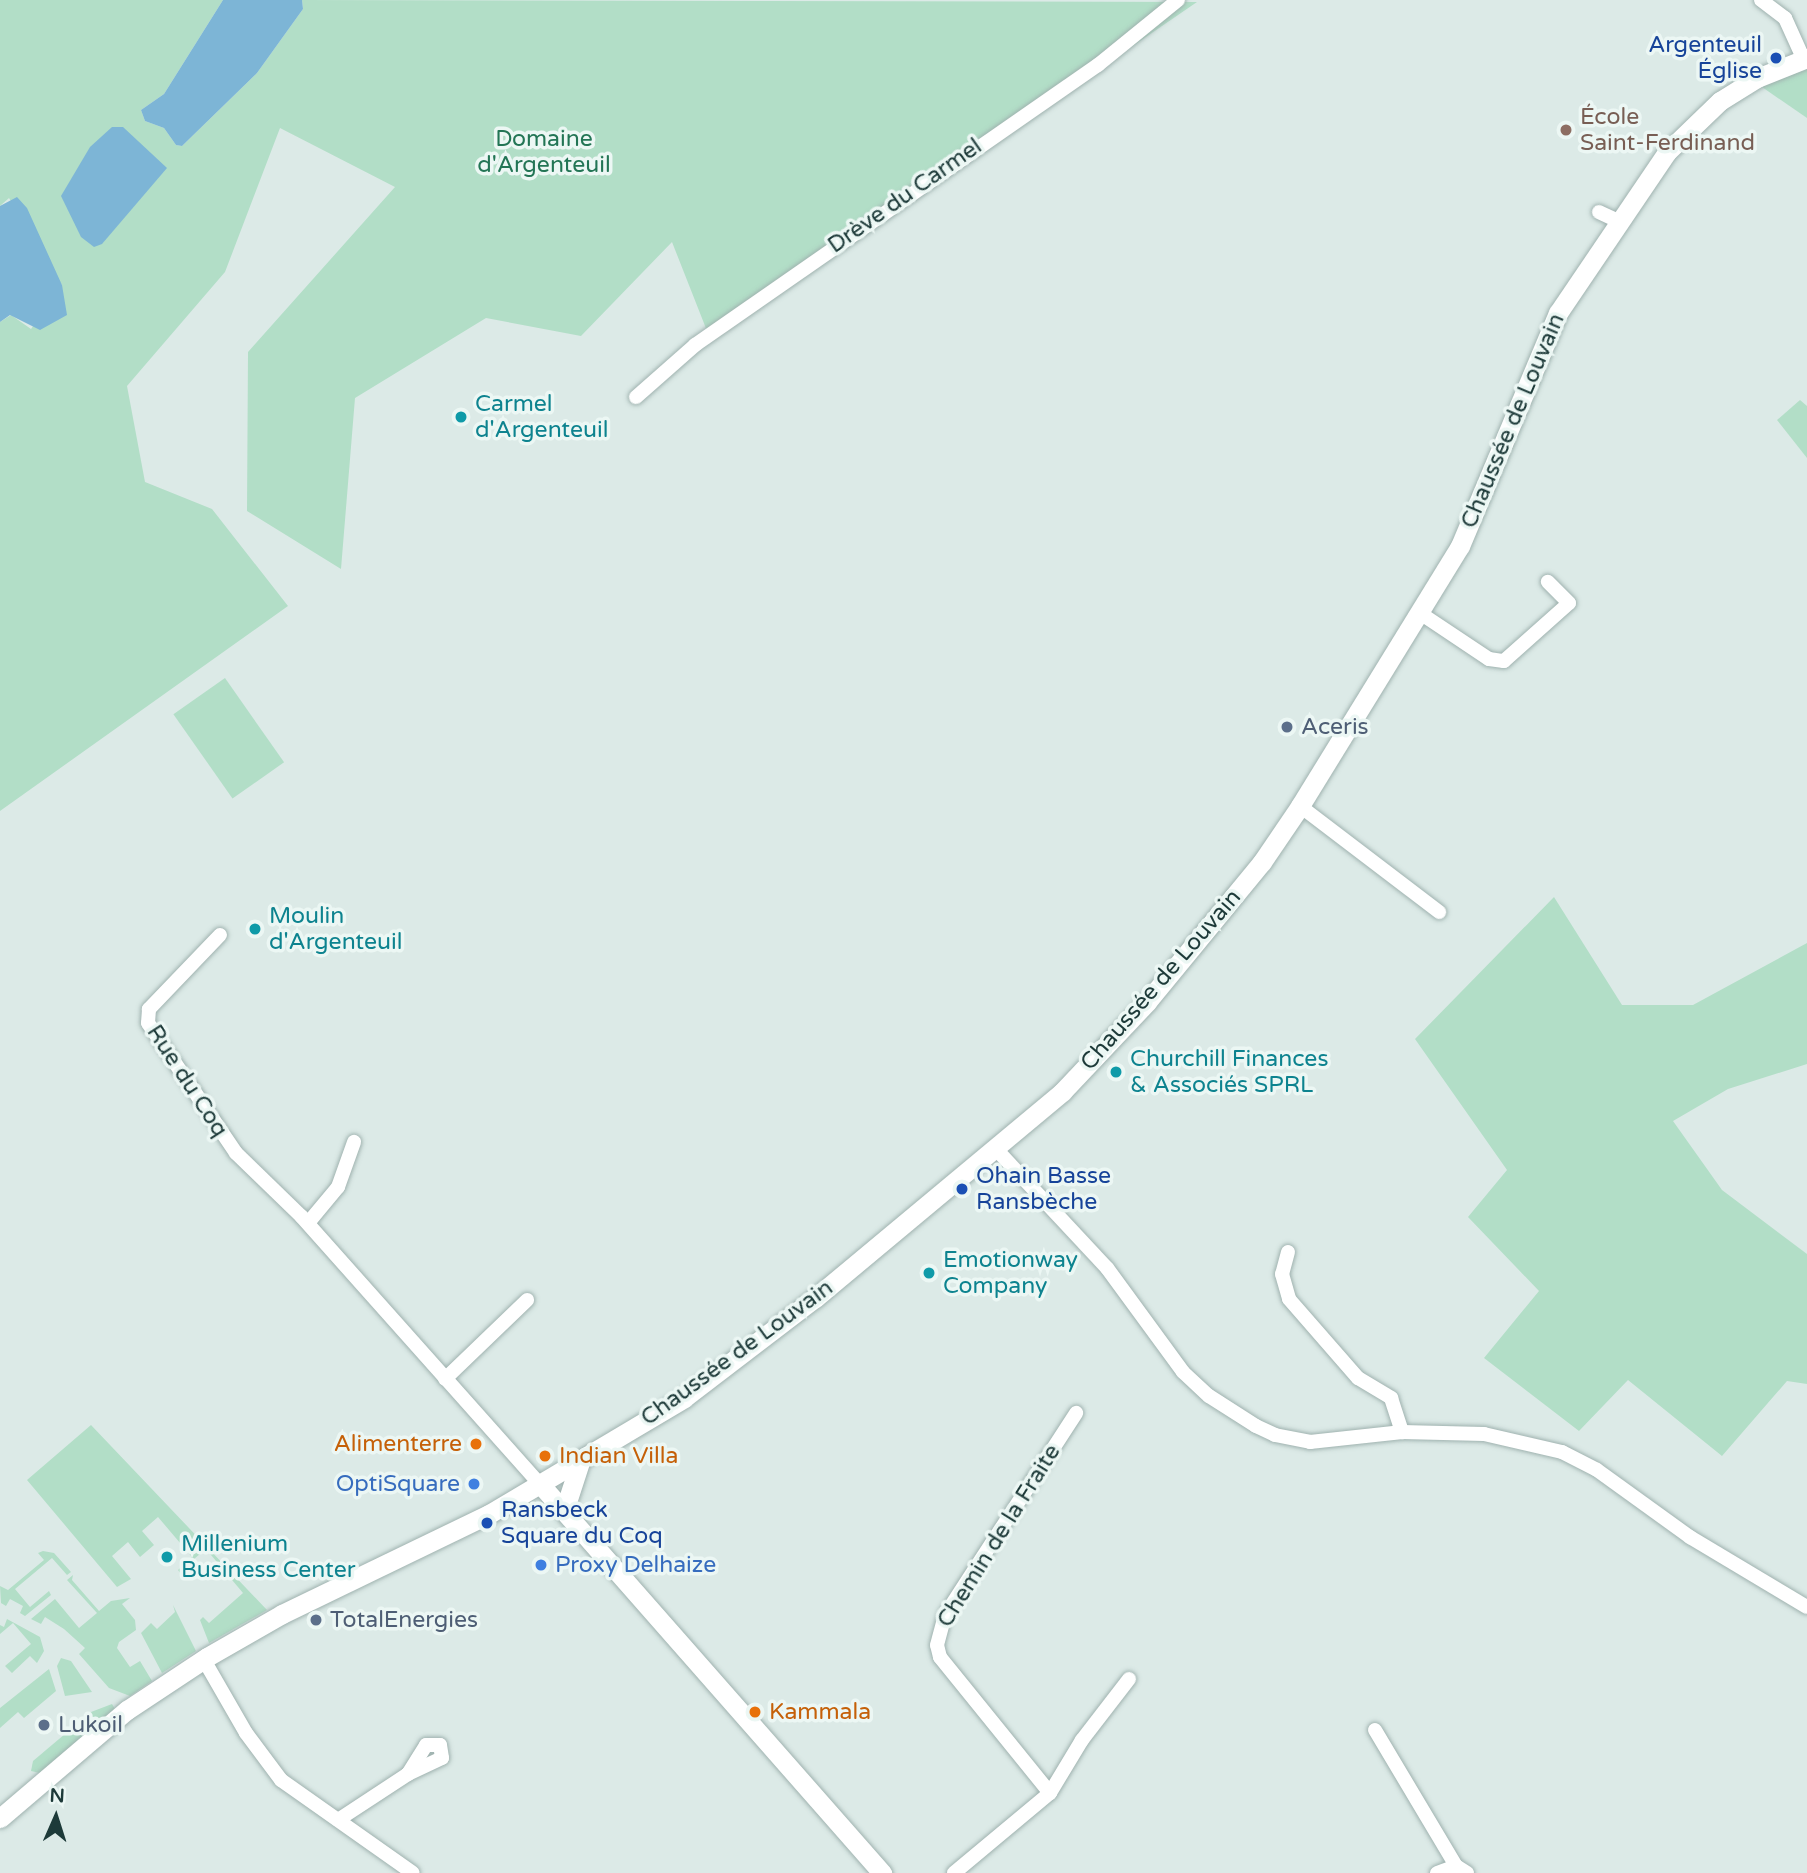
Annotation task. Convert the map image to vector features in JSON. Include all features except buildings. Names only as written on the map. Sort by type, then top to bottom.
[{"type":"main road","name":"Chaussée de Louvain","points":[[0,1818],[127,1710],[204,1660],[282,1615],[541,1486],[695,1390],[815,1298],[1062,1092],[1147,1003],[1262,862],[1300,806],[1420,613],[1479,506],[1558,313],[1667,152],[1704,114],[1757,78],[1805,59]]},
{"type":"main road","points":[[563,1503],[580,1462]]},
{"type":"main road","points":[[541,1486],[563,1503],[576,1525],[882,1873]]},
{"type":"main road","points":[[489,1514],[523,1505],[563,1503]]},
{"type":"street","name":"Drève du Carmel","points":[[636,397],[695,345],[1098,65],[1178,0]]},
{"type":"street","points":[[1761,0],[1785,18],[1805,59]]},
{"type":"street","points":[[1599,212],[1618,221]]},
{"type":"street","points":[[1420,613],[1489,659],[1504,661],[1569,603],[1548,582]]},
{"type":"street","points":[[1300,806],[1439,912]]},
{"type":"street","name":"Rue du Coq","points":[[220,935],[149,1009],[146,1018],[236,1153],[308,1223],[541,1486]]},
{"type":"street","points":[[308,1223],[338,1187],[354,1142]]},
{"type":"street","points":[[995,1148],[1107,1268],[1162,1347],[1209,1396],[1256,1426],[1291,1440],[1310,1442],[1402,1432],[1501,1436],[1562,1452],[1597,1470],[1690,1537],[1807,1607]]},
{"type":"street","points":[[1288,1252],[1282,1274],[1289,1299],[1358,1378],[1391,1398],[1402,1432]]},
{"type":"street","points":[[445,1379],[527,1300]]},
{"type":"street","name":"Chemin de la Fraite","points":[[1050,1793],[940,1657],[937,1645],[945,1615],[1076,1413]]},
{"type":"street","points":[[204,1660],[268,1765],[281,1780],[413,1873]]},
{"type":"street","points":[[954,1873],[1050,1793],[1082,1740],[1129,1679]]},
{"type":"street","points":[[1375,1730],[1461,1869],[1437,1873]]},
{"type":"street","points":[[338,1820],[408,1774]]},
{"type":"street","points":[[388,1857],[391,1873]]},
{"type":"green space","name":"Domaine d'Argenteuil","points":[[0,0],[223,0],[164,94],[141,110],[145,121],[164,128],[176,145],[182,146],[257,73],[303,9],[302,0],[1197,2],[709,336],[672,242],[581,336],[486,318],[355,398],[341,569],[247,511],[248,352],[395,187],[280,128],[225,272],[127,386],[145,482],[212,509],[288,606],[0,811],[0,322],[11,315],[31,329],[62,285],[9,198],[0,206]]},
{"type":"green space","points":[[1807,68],[1807,118],[1762,87]]},
{"type":"green space","points":[[1800,400],[1807,406],[1807,458],[1777,420]]},
{"type":"green space","points":[[225,678],[284,762],[232,799],[173,714]]},
{"type":"green space","points":[[1554,897],[1622,1005],[1693,1005],[1807,943],[1807,1064],[1728,1089],[1673,1121],[1722,1190],[1807,1254],[1807,1384],[1787,1381],[1722,1456],[1628,1380],[1579,1431],[1484,1358],[1539,1291],[1468,1217],[1507,1170],[1415,1039]]},
{"type":"green space","points":[[91,1425],[267,1610],[209,1643],[200,1620],[203,1617],[209,1623],[243,1593],[206,1549],[182,1569],[187,1575],[184,1578],[178,1570],[192,1557],[158,1517],[142,1531],[154,1545],[140,1557],[128,1542],[112,1556],[131,1579],[117,1587],[27,1480]]},
{"type":"green space","points":[[38,1553],[54,1553],[71,1572],[67,1575],[52,1558],[15,1589],[30,1607],[49,1591],[51,1595],[25,1616],[20,1613],[23,1606],[10,1599],[6,1606],[1,1603],[0,1586],[8,1590],[44,1560]]},
{"type":"green space","points":[[73,1575],[72,1580],[99,1611],[111,1601],[130,1598],[122,1604],[135,1620],[136,1630],[119,1642],[117,1648],[130,1667],[140,1661],[152,1681],[130,1696],[109,1688],[79,1654],[85,1648],[64,1629],[45,1617],[41,1624],[31,1619],[55,1599],[79,1628],[97,1613],[67,1580]]},
{"type":"green space","points":[[173,1605],[196,1651],[162,1673],[141,1633],[151,1623],[157,1629],[175,1612]]},
{"type":"green space","points":[[7,1619],[40,1637],[44,1651],[37,1663],[30,1656],[12,1673],[5,1666],[31,1644],[13,1623],[0,1634],[0,1625],[4,1627]]},
{"type":"green space","points":[[61,1658],[71,1661],[92,1692],[65,1696],[57,1666]]},
{"type":"green space","points":[[49,1669],[56,1691],[24,1718],[18,1712],[0,1728],[0,1708]]},
{"type":"green space","points":[[112,1704],[115,1709],[40,1773],[31,1771],[33,1761],[91,1712]]},
{"type":"water","points":[[223,0],[302,0],[303,9],[257,73],[182,146],[176,145],[164,128],[145,121],[141,110],[164,94]]},
{"type":"water","points":[[112,127],[123,127],[167,168],[102,244],[94,247],[81,237],[61,196],[90,147]]},
{"type":"water","points":[[17,197],[27,208],[62,285],[67,315],[40,330],[10,315],[0,322],[0,206]]},
{"type":"place","name":"Argenteuil Église","points":[[1776,58]]},
{"type":"place","name":"École Saint-Ferdinand","points":[[1566,130]]},
{"type":"place","name":"Carmel d'Argenteuil","points":[[461,417]]},
{"type":"place","name":"Aceris","points":[[1287,727]]},
{"type":"place","name":"Moulin d'Argenteuil","points":[[255,929]]},
{"type":"place","name":"Churchill Finances & Associés SPRL","points":[[1116,1072]]},
{"type":"place","name":"Ohain Basse Ransbèche","points":[[962,1189]]},
{"type":"place","name":"Emotionway Company","points":[[929,1273]]},
{"type":"place","name":"Alimenterre","points":[[476,1444]]},
{"type":"place","name":"Indian Villa","points":[[545,1456]]},
{"type":"place","name":"OptiSquare","points":[[474,1484]]},
{"type":"place","name":"Ransbeck Square du Coq","points":[[487,1523]]},
{"type":"place","name":"Millenium Business Center","points":[[167,1557]]},
{"type":"place","name":"Proxy Delhaize","points":[[541,1565]]},
{"type":"place","name":"TotalEnergies","points":[[316,1620]]},
{"type":"place","name":"Kammala","points":[[755,1712]]},
{"type":"place","name":"Lukoil","points":[[44,1725]]}]
